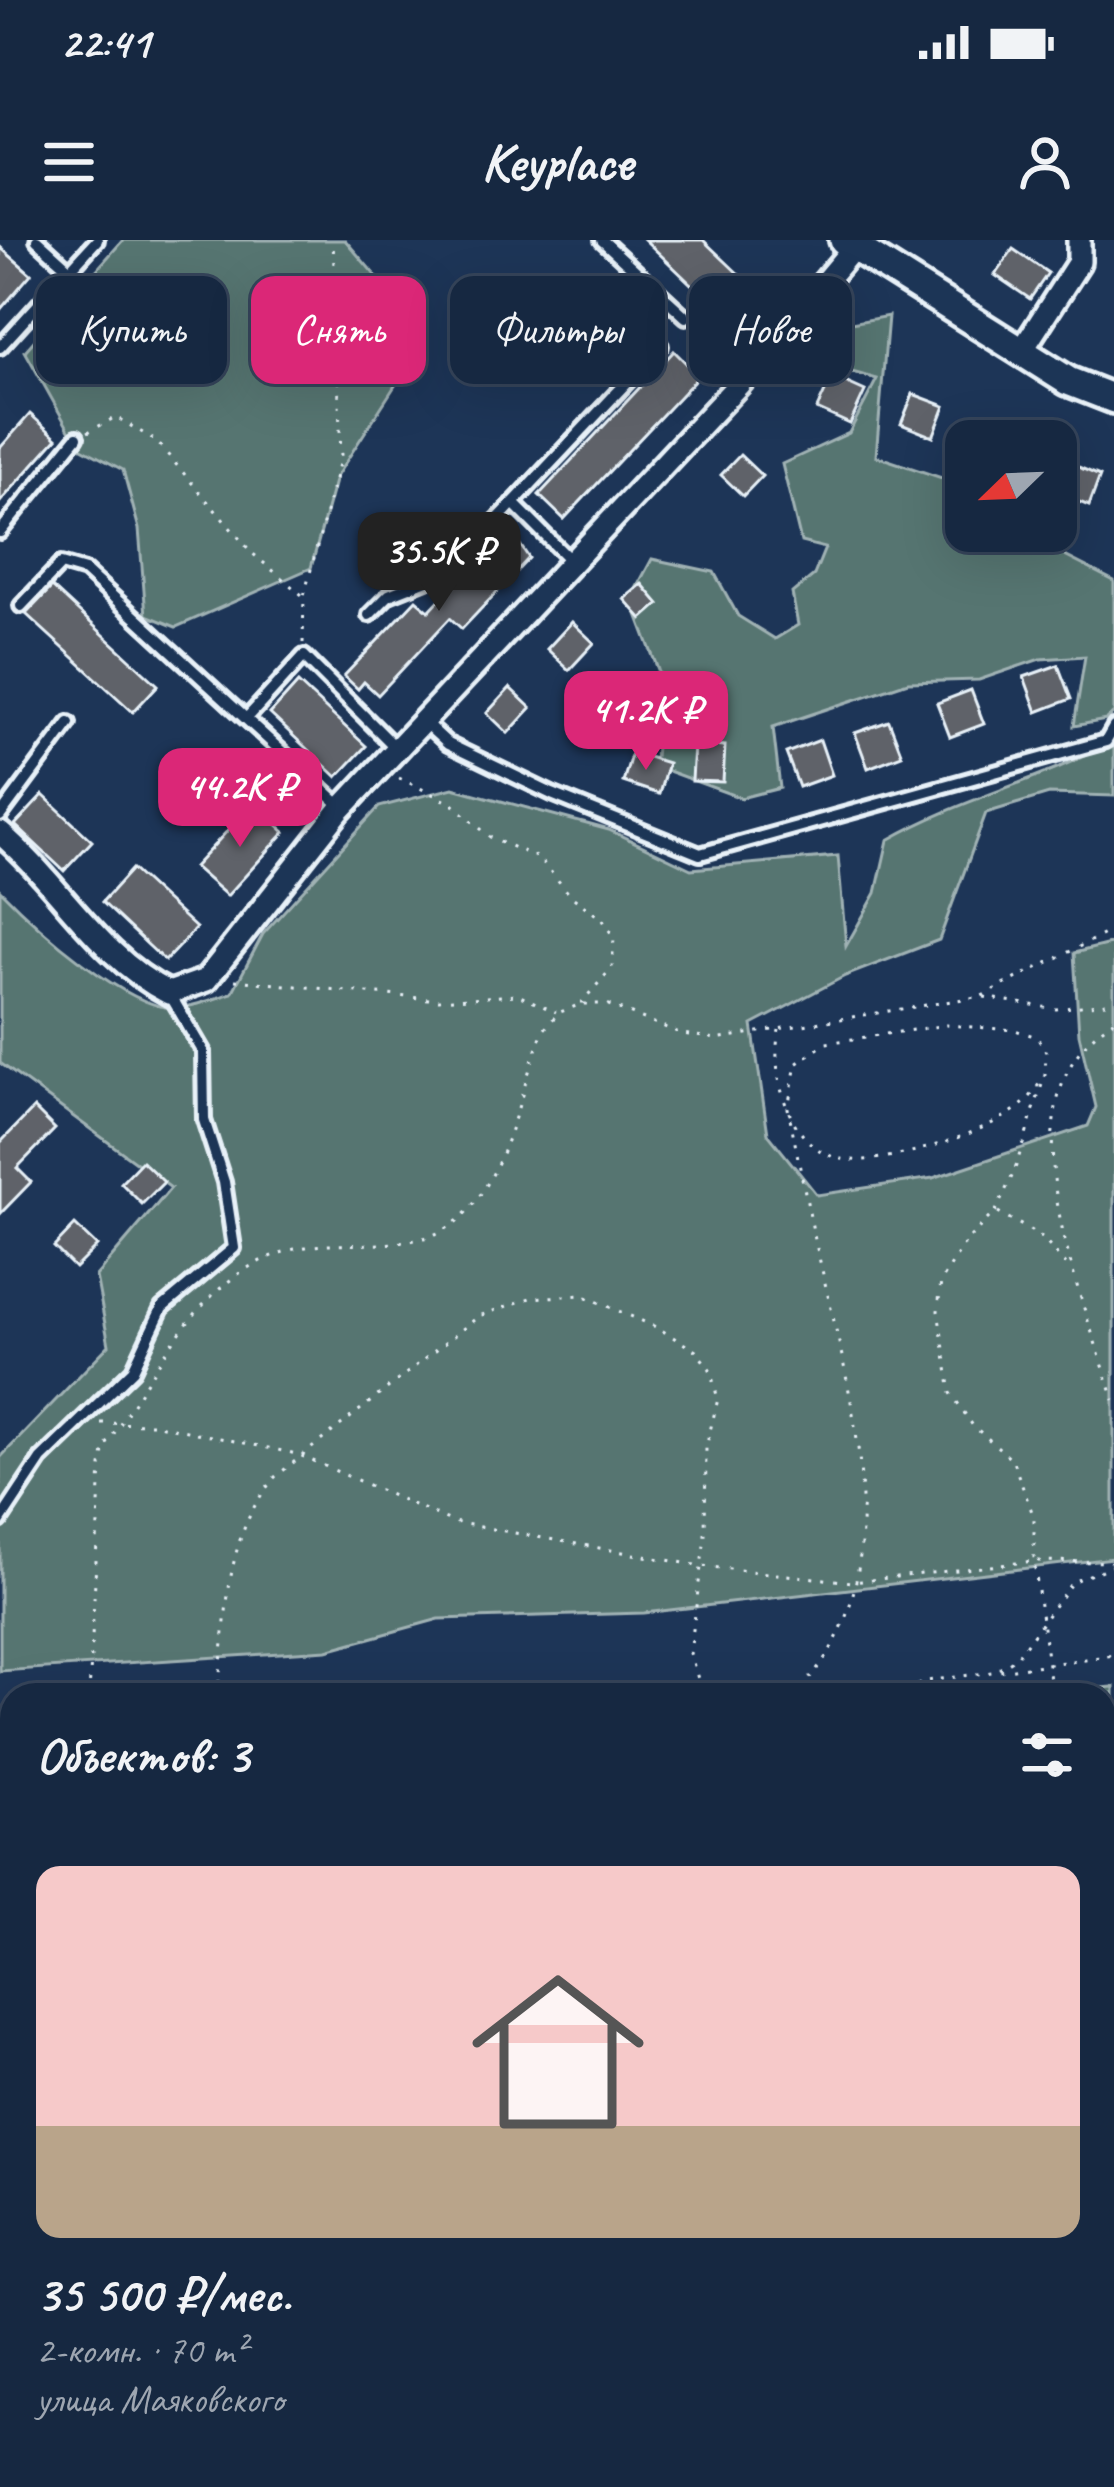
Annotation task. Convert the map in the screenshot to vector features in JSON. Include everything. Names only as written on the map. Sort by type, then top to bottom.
[{"type":"street","points":[[1021,352],[1079,262],[1079,240]]},
{"type":"street","points":[[0,833],[38,865],[138,977],[169,993],[206,980],[343,808],[740,384],[849,243],[1068,381],[1114,398]]},
{"type":"lane","points":[[38,240],[70,270]]},
{"type":"lane","points":[[0,347],[97,240]]},
{"type":"lane","points":[[602,240],[686,316]]},
{"type":"lane","points":[[369,615],[389,595],[449,572],[626,384]]},
{"type":"lane","points":[[0,532],[77,437]]},
{"type":"lane","points":[[514,504],[574,564]]},
{"type":"lane","points":[[21,606],[61,564],[86,571],[343,808]]},
{"type":"lane","points":[[248,717],[304,656],[391,757]]},
{"type":"lane","points":[[424,722],[448,744],[552,794],[700,854],[1106,741],[1114,727]]},
{"type":"lane","points":[[0,816],[69,723]]},
{"type":"lane","points":[[0,1521],[41,1459],[134,1370],[162,1308],[234,1248],[224,1182],[204,1120],[203,1051],[169,993]]},
{"type":"path","points":[[304,656],[304,596],[341,456],[333,240]]},
{"type":"path","points":[[77,437],[116,417],[156,441],[252,553],[304,596]]},
{"type":"path","points":[[391,757],[405,783],[453,804],[490,836],[540,859],[571,896],[603,920],[614,938],[612,968],[580,1004]]},
{"type":"path","points":[[89,1683],[96,1492],[105,1447],[206,1297],[280,1253],[362,1242],[401,1243],[455,1223],[478,1199],[543,1030],[558,1013],[580,1004],[606,1004],[682,1034],[716,1040],[982,997],[1114,929]]},
{"type":"path","points":[[206,980],[263,980],[439,1000],[518,994],[558,1013]]},
{"type":"path","points":[[982,997],[1056,1009],[1114,1002]]},
{"type":"path","points":[[1114,1020],[1069,1058],[1050,1146],[1070,1270],[1114,1400]]},
{"type":"path","points":[[1045,1075],[1024,1104],[1000,1118],[872,1161],[822,1152],[788,1108],[796,1064],[826,1043],[946,1025],[1015,1030],[1036,1037],[1046,1052],[1045,1075],[996,1211],[967,1240],[941,1281],[939,1340],[951,1393],[973,1426],[1012,1459],[1024,1485],[1034,1517],[1034,1561],[1050,1683]]},
{"type":"path","points":[[778,1030],[777,1078],[788,1108],[856,1406],[862,1473],[853,1582],[841,1630],[823,1664],[804,1683]]},
{"type":"path","points":[[996,1211],[1040,1236],[1070,1270]]},
{"type":"path","points":[[219,1683],[237,1540],[251,1505],[297,1454],[386,1394],[479,1316],[530,1298],[582,1295],[658,1328],[697,1351],[710,1369],[717,1419],[702,1484],[701,1566],[690,1653],[699,1683]]},
{"type":"path","points":[[88,1421],[153,1424],[297,1454],[453,1522],[701,1566],[853,1582],[1034,1561],[1114,1563]]},
{"type":"path","points":[[995,1672],[1016,1658],[1072,1582],[1114,1563]]},
{"type":"path","points":[[923,1683],[1114,1655]]},
{"type":"green space","points":[[123,240],[345,240],[376,276],[251,276],[251,384],[396,384],[336,477],[311,568],[176,627],[146,615],[139,529],[123,470],[78,446],[43,384],[227,384],[227,276],[91,276]]},
{"type":"green space","points":[[888,316],[876,456],[945,479],[945,552],[1062,552],[1114,581],[1114,713],[1106,720],[1074,726],[1085,656],[1040,659],[979,680],[908,682],[773,727],[780,788],[741,798],[654,766],[663,683],[631,598],[652,559],[714,572],[738,616],[775,639],[798,625],[792,593],[814,575],[825,548],[801,542],[782,464],[849,433],[877,379],[852,372],[852,323]]},
{"type":"green space","points":[[36,339],[36,371],[25,351]]},
{"type":"green space","points":[[1114,741],[1114,796],[1049,794],[986,813],[939,940],[845,976],[752,1025],[768,1134],[817,1195],[933,1178],[1088,1126],[1096,1107],[1079,1034],[1074,953],[1114,943],[1114,1558],[644,1613],[439,1619],[327,1650],[0,1671],[0,1458],[109,1345],[96,1276],[171,1188],[0,1063],[0,890],[108,981],[157,1005],[191,1006],[232,993],[263,934],[379,807],[453,788],[609,830],[691,869],[838,856],[846,946],[876,893],[888,840]]},
{"type":"building","points":[[645,240],[703,240],[741,276],[689,276],[689,282]]},
{"type":"building","points":[[0,247],[31,274],[0,310]]},
{"type":"building","points":[[1013,249],[1048,273],[1030,299],[995,275]]},
{"type":"building","points":[[674,351],[689,366],[691,384],[564,519],[539,495],[643,384],[665,384],[665,361]]},
{"type":"building","points":[[828,384],[850,384],[865,391],[850,424],[817,409]]},
{"type":"building","points":[[913,394],[945,406],[933,437],[901,424]]},
{"type":"building","points":[[30,414],[57,438],[0,502],[0,448]]},
{"type":"building","points":[[740,455],[762,476],[743,496],[721,475]]},
{"type":"building","points":[[1077,466],[1100,476],[1089,506],[1077,501]]},
{"type":"building","points":[[508,527],[529,558],[462,629],[450,618],[378,695],[364,682],[358,689],[344,676],[416,600],[429,611]]},
{"type":"building","points":[[642,584],[659,604],[642,619],[624,599]]},
{"type":"building","points":[[52,587],[158,685],[133,712],[26,614]]},
{"type":"building","points":[[572,622],[594,643],[569,670],[547,649]]},
{"type":"building","points":[[1058,665],[1071,699],[1037,712],[1024,677]]},
{"type":"building","points":[[298,683],[366,746],[337,777],[270,714]]},
{"type":"building","points":[[510,688],[531,708],[508,733],[487,713]]},
{"type":"building","points":[[971,690],[984,724],[950,737],[937,703]]},
{"type":"building","points":[[889,721],[902,755],[868,768],[855,733]]},
{"type":"building","points":[[820,740],[832,775],[799,787],[786,753]]},
{"type":"building","points":[[694,744],[725,746],[723,782],[692,781]]},
{"type":"building","points":[[632,752],[668,763],[659,794],[623,782]]},
{"type":"building","points":[[43,795],[92,841],[64,871],[15,825]]},
{"type":"building","points":[[253,803],[285,832],[227,896],[194,867]]},
{"type":"building","points":[[132,869],[196,928],[165,961],[102,902]]},
{"type":"building","points":[[34,1108],[55,1129],[17,1168],[31,1182],[0,1214],[0,1143]]},
{"type":"building","points":[[142,1161],[164,1182],[142,1204],[121,1183]]},
{"type":"building","points":[[75,1225],[97,1246],[75,1268],[54,1247]]}]
